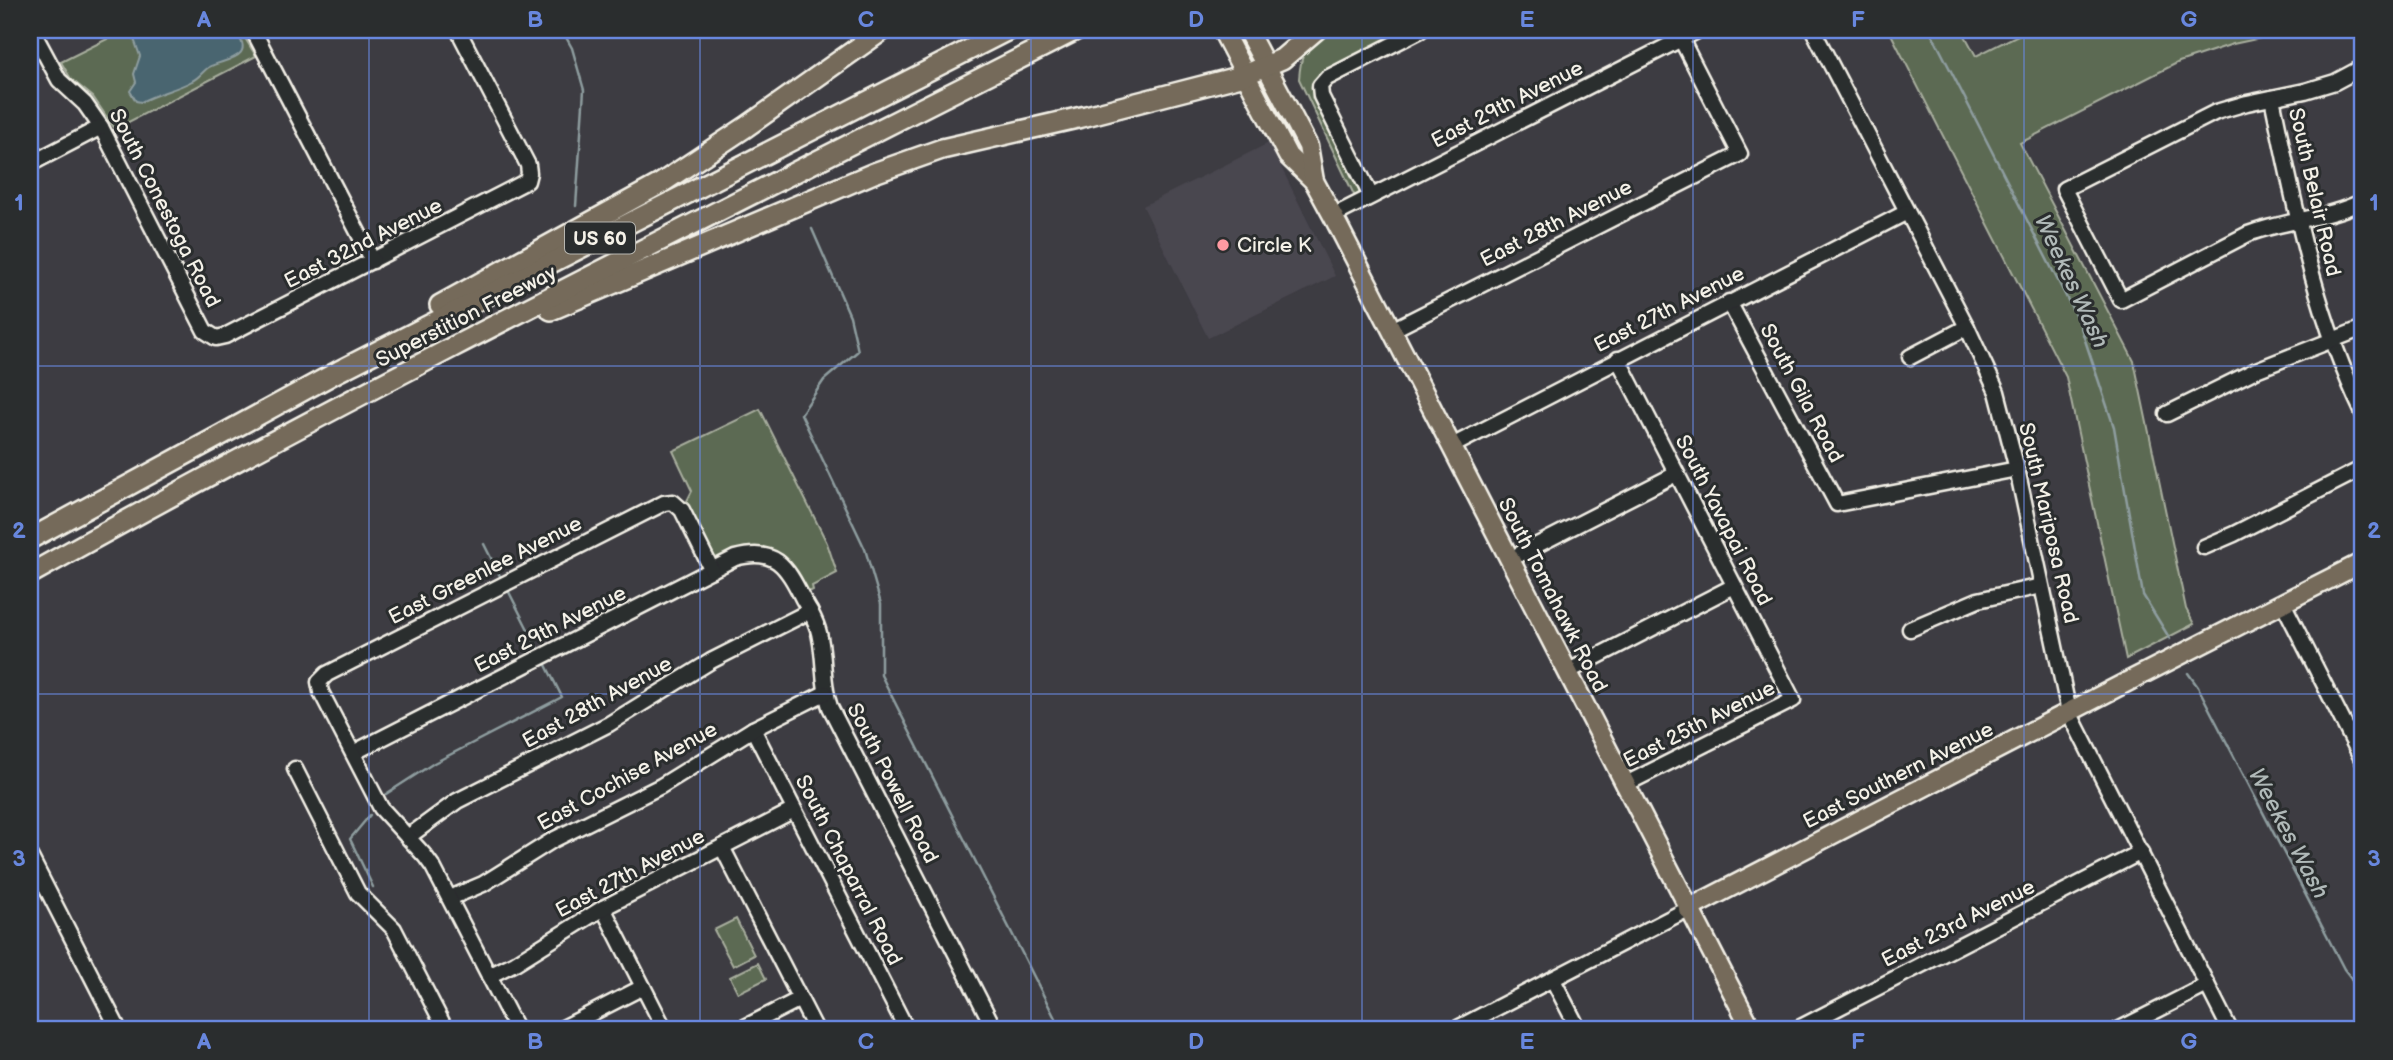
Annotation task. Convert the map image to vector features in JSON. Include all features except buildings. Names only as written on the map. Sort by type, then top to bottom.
[{"type":"highway","points":[[194,448],[335,361],[660,184],[883,30]]},
{"type":"highway","name":"Superstition Freeway","points":[[30,540],[194,448],[352,365],[1008,30]]},
{"type":"highway","name":"Superstition Freeway","points":[[30,574],[430,359],[1076,30]]},
{"type":"highway","points":[[430,359],[517,325],[874,173],[942,149],[1086,116],[1245,75],[1282,60],[1316,30]]},
{"type":"highway","points":[[30,581],[101,534]]},
{"type":"main road","name":"South Tomahawk Road","points":[[1222,30],[1288,156],[1314,181]]},
{"type":"main road","name":"South Tomahawk Road","points":[[1247,30],[1307,146],[1314,181],[1752,1030]]},
{"type":"main road","name":"East Southern Avenue","points":[[1688,909],[2363,562]]},
{"type":"street","name":"South Conestoga Road","points":[[32,30],[59,80],[85,104],[102,127],[205,331],[212,337]]},
{"type":"street","points":[[253,30],[373,261]]},
{"type":"street","name":"East 32nd Avenue","points":[[212,337],[225,337],[521,185],[529,177],[527,166],[458,30]]},
{"type":"street","points":[[1371,196],[1321,96],[1320,86],[1327,78],[1421,30]]},
{"type":"street","name":"East 29th Avenue","points":[[1333,216],[1699,30]]},
{"type":"street","name":"South Mariposa Road","points":[[1812,30],[1967,327],[1997,391],[2017,469],[2069,712],[2231,1030]]},
{"type":"street","name":"East 28th Avenue","points":[[1392,330],[1740,154],[1681,39]]},
{"type":"street","points":[[2363,67],[2335,82],[2216,112],[2064,190],[2121,300],[2248,234],[2328,214],[2363,201]]},
{"type":"street","name":"South Belair Road","points":[[2272,98],[2312,281],[2332,339],[2363,413]]},
{"type":"street","points":[[30,164],[102,127]]},
{"type":"street","name":"East 27th Avenue","points":[[1452,446],[1907,212]]},
{"type":"street","name":"South Gila Road","points":[[1730,302],[1837,504],[2017,469]]},
{"type":"street","points":[[1910,357],[1967,327]]},
{"type":"street","points":[[2167,414],[2256,370],[2363,328]]},
{"type":"street","name":"South Yavapai Road","points":[[1618,359],[1793,700]]},
{"type":"street","points":[[2204,547],[2363,468]]},
{"type":"street","points":[[1510,559],[1676,474]]},
{"type":"street","name":"East Greenlee Avenue","points":[[353,753],[321,692],[319,682],[327,674],[664,503],[673,502],[682,510],[712,570]]},
{"type":"street","name":"East 29th Avenue","points":[[353,753],[735,558],[752,553],[768,556]]},
{"type":"street","name":"South Powell Road","points":[[768,556],[781,563],[792,575],[818,626],[825,693],[995,1030]]},
{"type":"street","points":[[1567,672],[1734,586]]},
{"type":"street","points":[[1910,629],[1978,600],[2041,586]]},
{"type":"street","points":[[2283,603],[2363,761]]},
{"type":"street","name":"East 28th Avenue","points":[[408,837],[457,801],[610,724],[711,661],[810,611]]},
{"type":"street","name":"East Cochise Avenue","points":[[450,898],[482,884],[553,840],[661,786],[753,729],[825,693]]},
{"type":"street","name":"East 25th Avenue","points":[[1624,785],[1793,700]]},
{"type":"street","name":"South Chaparral Road","points":[[753,729],[907,1030]]},
{"type":"street","points":[[353,753],[381,808],[425,856],[450,898],[517,1030]]},
{"type":"street","points":[[295,769],[358,893],[394,929],[446,1030]]},
{"type":"street","name":"East 27th Avenue","points":[[489,976],[515,964],[603,908],[794,810]]},
{"type":"street","points":[[722,847],[816,1030]]},
{"type":"street","name":"East 23rd Avenue","points":[[1795,1030],[2141,852]]},
{"type":"street","points":[[30,856],[119,1030]]},
{"type":"street","points":[[603,908],[666,1030]]},
{"type":"street","name":"East Southern Avenue","points":[[1454,1030],[1688,909]]},
{"type":"street","points":[[1553,979],[1579,1030]]},
{"type":"street","points":[[2118,1030],[2207,985]]},
{"type":"street","points":[[559,1030],[643,987]]},
{"type":"street","points":[[739,1030],[800,999]]},
{"type":"shaded area","points":[[1269,143],[1335,276],[1208,338],[1143,206]]},
{"type":"green space","points":[[125,30],[240,30],[256,56],[115,129],[93,97],[71,79],[61,62]]},
{"type":"green space","points":[[1327,30],[1408,30],[1314,89],[1316,101],[1360,187],[1356,199],[1299,79],[1303,55]]},
{"type":"green space","points":[[1889,30],[1962,30],[1976,56],[2028,30],[2298,30],[2233,44],[2179,62],[2020,143],[2134,361],[2186,609],[2194,624],[2126,659],[2066,377]]},
{"type":"green space","points":[[760,409],[827,543],[837,573],[812,586],[813,590],[807,593],[789,564],[716,560],[710,554],[686,503],[692,491],[673,451]]},
{"type":"green space","points":[[736,919],[754,955],[733,966],[714,930]]},
{"type":"green space","points":[[758,963],[766,979],[738,993],[730,977]]},
{"type":"water","points":[[147,30],[234,30],[243,47],[236,56],[209,67],[194,80],[141,102],[136,101],[130,91],[136,82],[134,74],[140,56],[133,36]]},
{"type":"waterway","points":[[562,30],[572,48],[584,90],[576,206]]},
{"type":"waterway","name":"Weekes Wash","points":[[1930,30],[2079,322],[2114,427],[2143,595],[2170,639]]},
{"type":"waterway","points":[[812,229],[850,316],[858,351],[824,380],[801,414],[865,549],[881,604],[881,675],[1061,1030]]},
{"type":"waterway","points":[[484,544],[500,576]]},
{"type":"waterway","points":[[509,592],[538,649]]},
{"type":"waterway","points":[[386,794],[434,763],[562,697],[546,665]]},
{"type":"waterway","name":"Weekes Wash","points":[[2188,673],[2198,687],[2351,978],[2363,1008]]},
{"type":"waterway","points":[[370,815],[350,839],[373,887]]},
{"type":"place","name":"Circle K","points":[[1223,245]]}]
